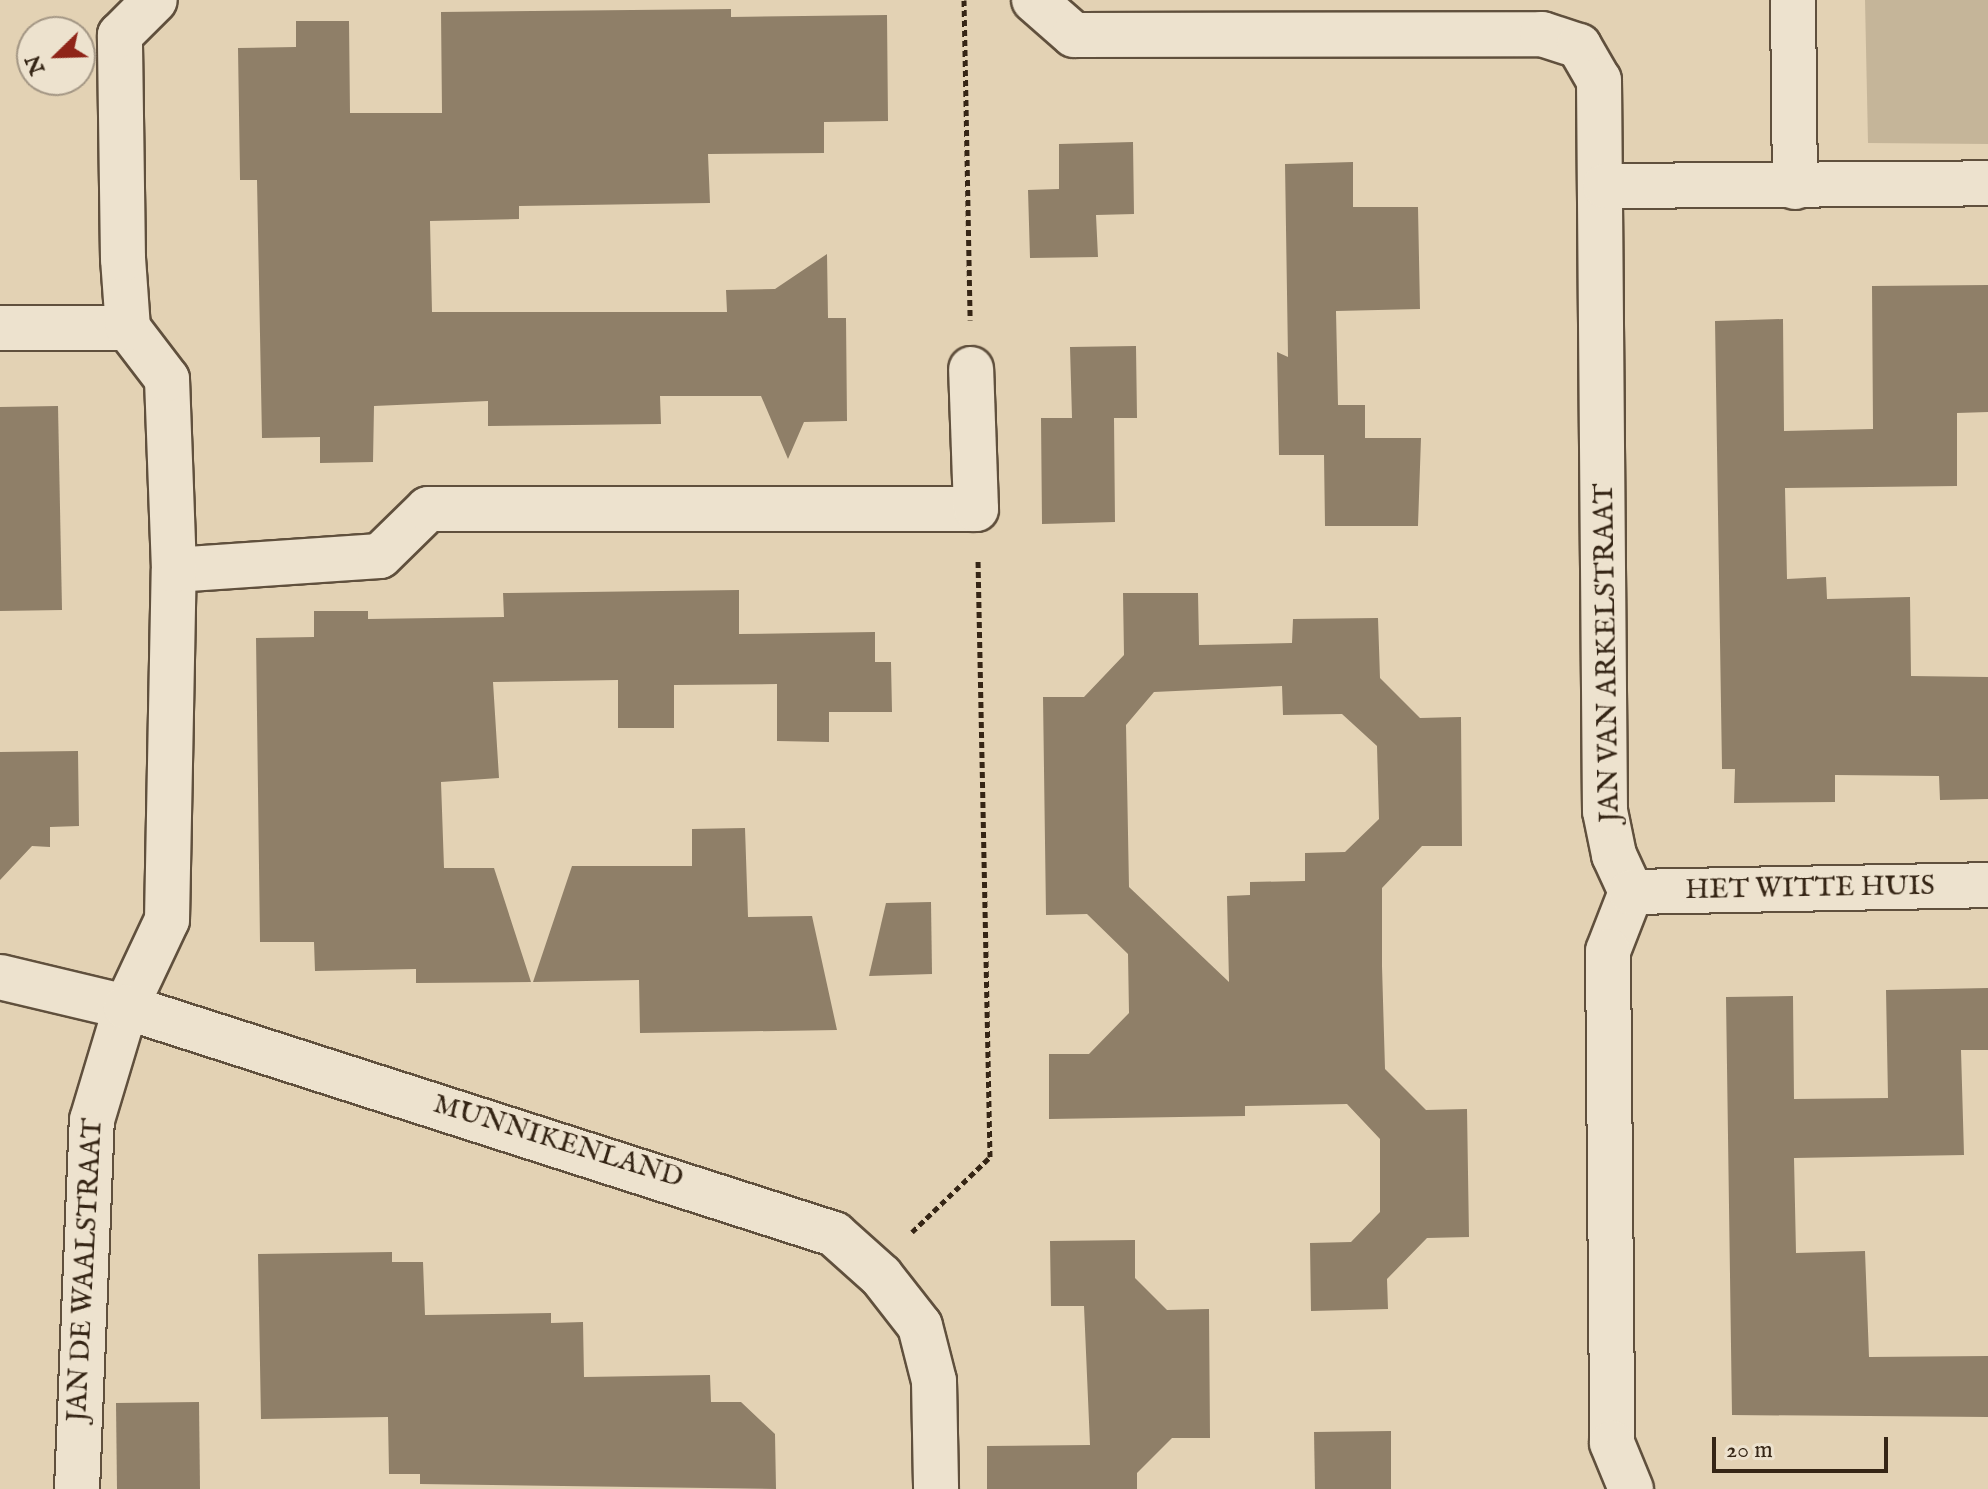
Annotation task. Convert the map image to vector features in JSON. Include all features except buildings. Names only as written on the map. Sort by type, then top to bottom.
[{"type":"street","points":[[0,328],[128,328],[120,35],[155,0]]},
{"type":"street","name":"JAN VAN ARKELSTRAAT","points":[[1034,0],[1074,35],[1542,34],[1579,46],[1599,80],[1605,186],[1605,811],[1614,855],[1631,892]]},
{"type":"street","points":[[1793,0],[1795,187]]},
{"type":"street","points":[[1605,186],[1795,187],[1988,183]]},
{"type":"street","name":"JAN DE WAALSTRAAT","points":[[77,1489],[92,1120],[126,1007],[167,920],[174,570],[167,379],[128,328]]},
{"type":"street","points":[[174,570],[380,556],[428,509],[976,509],[971,369]]},
{"type":"street","name":"HET WITTE HUIS","points":[[1631,892],[1988,885]]},
{"type":"street","points":[[1631,892],[1608,951],[1612,1443],[1631,1489]]},
{"type":"street","name":"MUNNIKENLAND","points":[[0,977],[126,1007],[772,1209],[834,1234],[881,1276],[923,1340],[934,1381],[936,1489]]},
{"type":"path","points":[[964,0],[971,369]]},
{"type":"path","points":[[881,1276],[925,1213],[990,1157],[976,509]]},
{"type":"shaded area","points":[[1865,0],[1988,0],[1988,144],[1868,143]]}]
